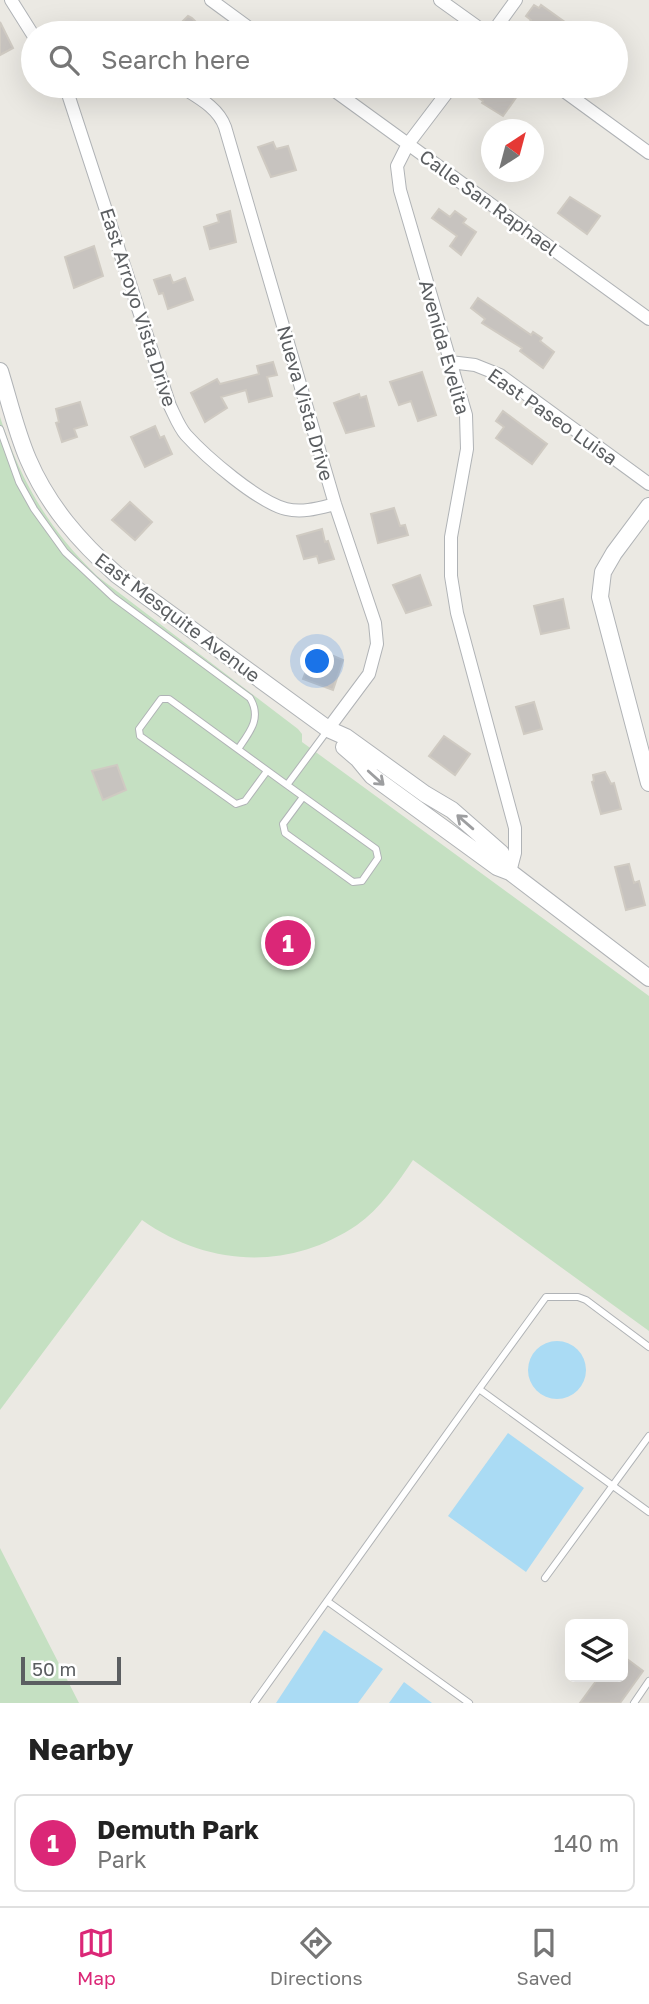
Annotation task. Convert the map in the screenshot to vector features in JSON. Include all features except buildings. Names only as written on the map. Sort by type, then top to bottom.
[{"type":"street","points":[[10,0],[24,21]]},
{"type":"street","points":[[211,0],[240,21]]},
{"type":"street","points":[[440,0],[469,21]]},
{"type":"street","points":[[501,21],[516,0]]},
{"type":"street","name":"East Arroyo Vista Drive","points":[[73,98],[170,406],[184,432],[207,456],[266,502],[288,510],[308,510],[335,504]]},
{"type":"street","name":"Nueva Vista Drive","points":[[198,98],[221,116],[225,127],[335,504],[375,623],[377,644],[369,674],[328,729]]},
{"type":"street","name":"Calle San Raphael","points":[[345,98],[649,319]]},
{"type":"street","name":"Avenida Evelita","points":[[443,98],[408,144],[397,166],[400,190],[466,415],[467,449],[451,537],[451,576],[457,613],[515,828],[515,853],[510,872]]},
{"type":"street","points":[[573,98],[649,153]]},
{"type":"street","name":"East Paseo Luisa","points":[[450,362],[475,365],[500,375],[649,484]]},
{"type":"street","name":"East Mesquite Avenue","points":[[0,371],[28,459],[60,516],[79,540],[117,575],[328,729],[372,776],[497,867],[510,872],[649,978]]},
{"type":"street","points":[[649,506],[603,572],[600,597],[649,783]]},
{"type":"lane","points":[[0,429],[19,482],[48,530],[74,561],[114,597],[250,698],[255,711],[254,725],[238,749]]},
{"type":"lane","points":[[267,771],[245,801],[236,804],[140,736],[139,729],[161,699],[169,699],[376,849],[378,858],[362,881],[353,882],[285,832],[283,824],[303,797]]},
{"type":"lane","points":[[287,785],[328,729]]},
{"type":"lane","points":[[254,1703],[546,1297],[578,1297],[586,1300],[649,1347]]},
{"type":"lane","points":[[480,1389],[649,1512]]},
{"type":"lane","points":[[545,1578],[649,1436]]},
{"type":"lane","points":[[327,1601],[469,1703]]},
{"type":"lane","points":[[634,1703],[649,1682]]},
{"type":"green space","points":[[0,417],[17,463],[38,503],[64,540],[97,576],[298,729],[302,734],[302,742],[649,996],[649,1331],[413,1160],[388,1195],[365,1219],[331,1240],[304,1250],[276,1256],[221,1254],[167,1236],[142,1220],[0,1410]]},
{"type":"green space","points":[[0,1548],[79,1703],[0,1703]]},
{"type":"water","points":[[551,1341],[563,1341],[573,1345],[582,1354],[586,1376],[578,1391],[563,1399],[551,1399],[541,1395],[532,1386],[528,1376],[528,1364],[532,1354],[541,1345]]},
{"type":"water","points":[[508,1433],[584,1488],[526,1572],[448,1516]]},
{"type":"water","points":[[324,1630],[383,1669],[358,1703],[276,1703]]},
{"type":"water","points":[[404,1682],[432,1703],[389,1703]]},
{"type":"place","name":"Demuth Park","points":[[288,943]]}]
